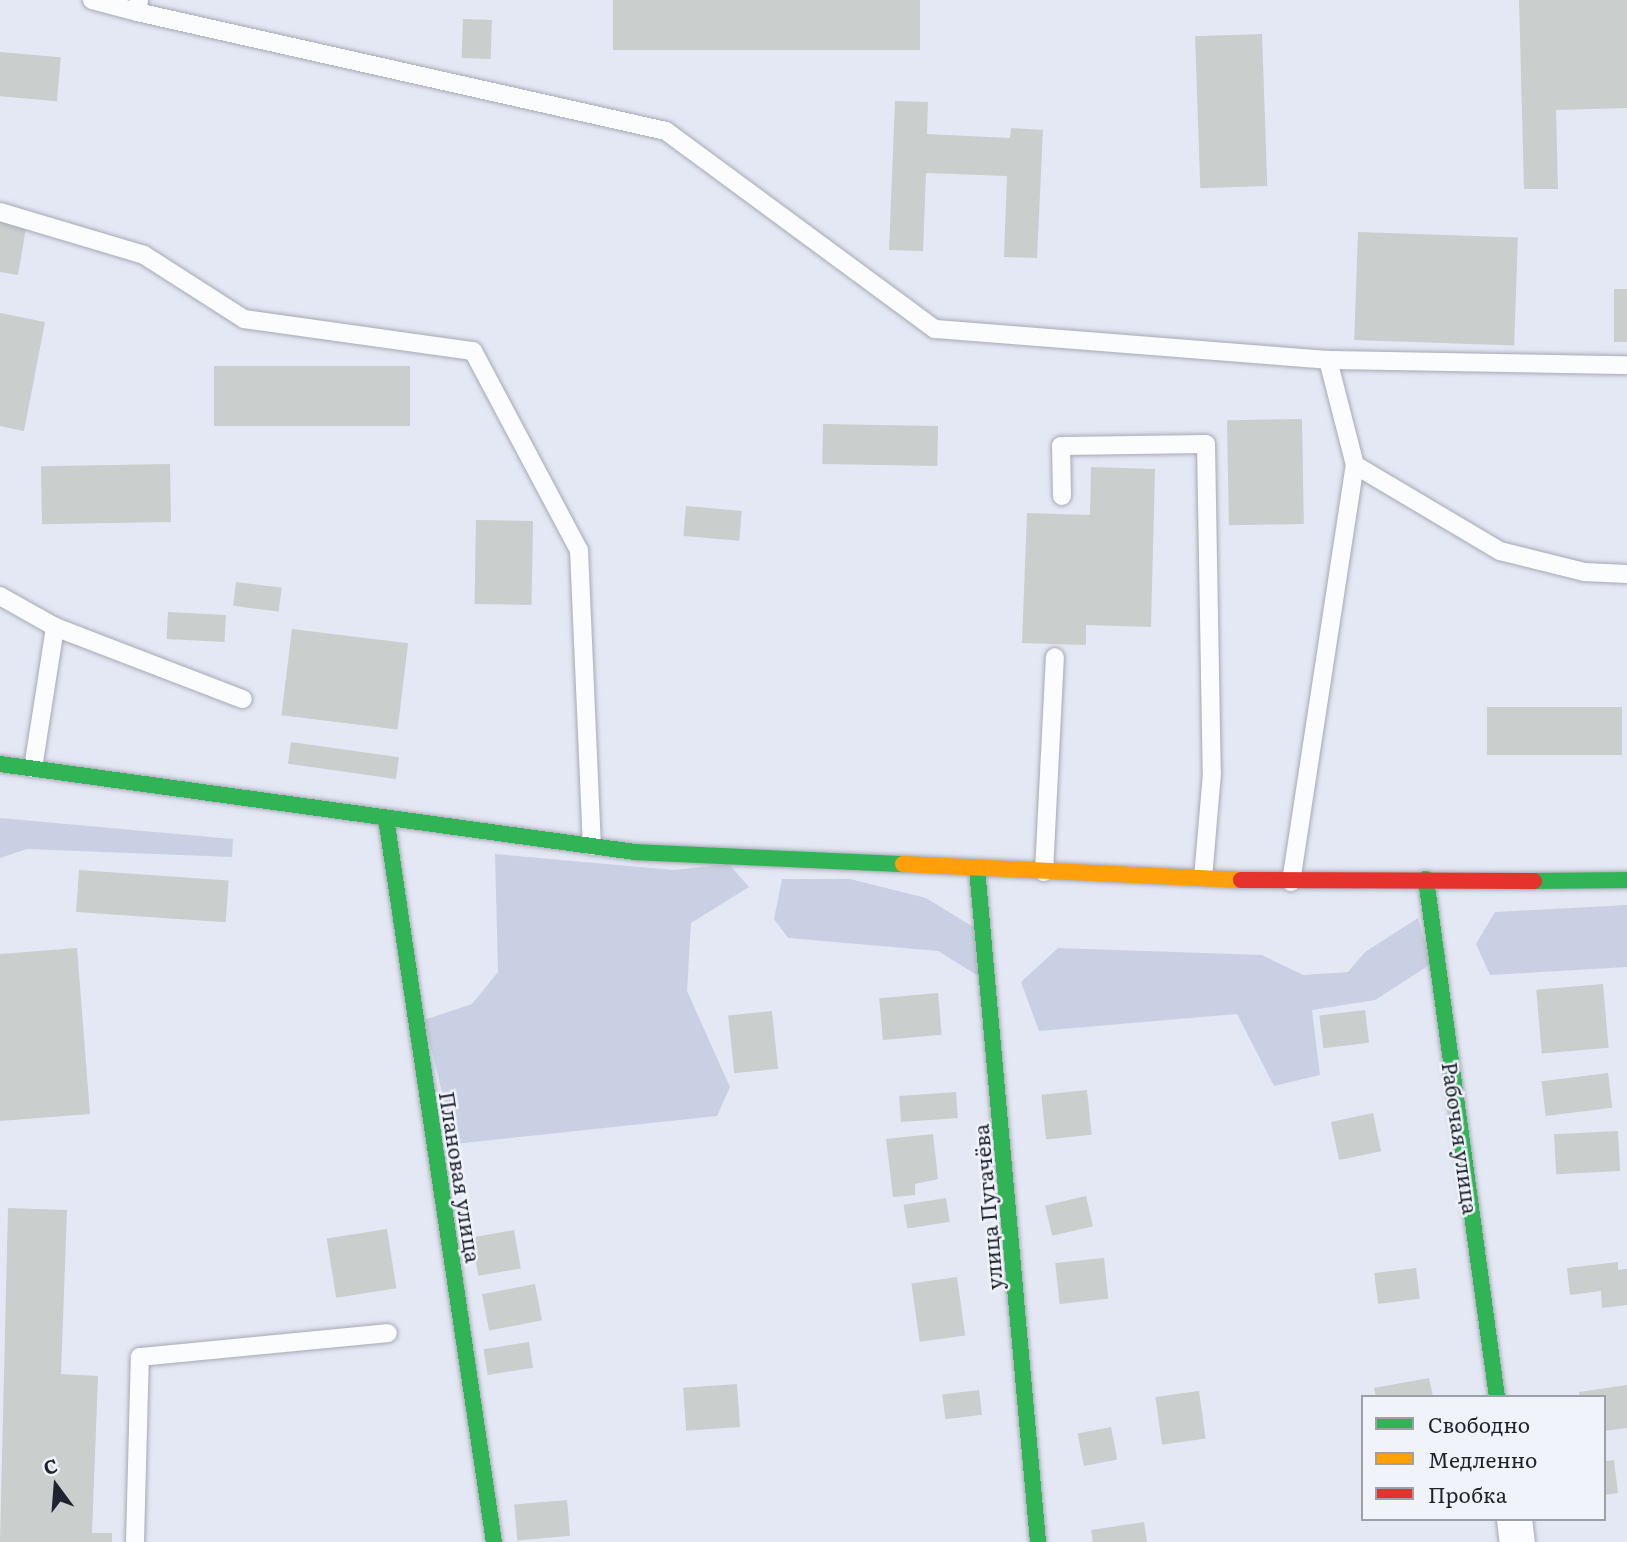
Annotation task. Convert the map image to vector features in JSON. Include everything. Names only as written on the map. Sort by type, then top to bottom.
[{"type":"street","points":[[0,764],[592,846],[977,869],[1292,882],[1426,879],[1627,880]]},
{"type":"street","name":"Плановая улица","points":[[386,818],[494,1542]]},
{"type":"street","name":"улица Пугачёва","points":[[977,869],[1038,1542]]},
{"type":"street","name":"Рабочая улица","points":[[1426,879],[1497,1395]]},
{"type":"street","points":[[1514,1521],[1517,1542]]},
{"type":"lane","points":[[92,0],[138,6],[666,131],[935,329],[1328,360],[1627,365]]},
{"type":"lane","points":[[0,212],[144,255],[244,318],[473,351],[579,550],[592,846]]},
{"type":"lane","points":[[1292,882],[1355,466],[1328,360]]},
{"type":"lane","points":[[1062,496],[1061,446],[1206,444],[1212,773],[1203,877]]},
{"type":"lane","points":[[1355,466],[1500,551],[1584,572],[1627,574]]},
{"type":"lane","points":[[0,596],[55,627],[243,699]]},
{"type":"lane","points":[[33,768],[55,627]]},
{"type":"lane","points":[[1044,872],[1055,657]]},
{"type":"lane","points":[[135,1542],[140,1357],[388,1332]]},
{"type":"shaded area","points":[[0,818],[233,839],[232,857],[27,849],[0,858]]},
{"type":"shaded area","points":[[495,854],[674,870],[729,864],[749,887],[691,923],[687,991],[730,1087],[717,1116],[455,1144],[424,1020],[472,1004],[498,972]]},
{"type":"shaded area","points":[[782,879],[850,879],[926,898],[975,928],[980,977],[938,951],[788,938],[774,919]]},
{"type":"shaded area","points":[[1627,905],[1627,967],[1490,975],[1476,944],[1495,912]]},
{"type":"shaded area","points":[[1418,918],[1431,964],[1375,1000],[1312,1010],[1320,1075],[1274,1086],[1237,1014],[1039,1031],[1021,982],[1058,948],[1262,955],[1303,975],[1348,972],[1365,952]]},
{"type":"building","points":[[613,0],[920,0],[920,50],[613,50]]},
{"type":"building","points":[[1519,0],[1627,0],[1627,108],[1556,110],[1558,189],[1524,189]]},
{"type":"building","points":[[463,19],[492,20],[491,59],[462,58]]},
{"type":"building","points":[[1262,34],[1267,186],[1200,188],[1195,36]]},
{"type":"building","points":[[0,52],[61,57],[57,101],[0,96]]},
{"type":"building","points":[[895,101],[928,102],[927,134],[1010,138],[1011,128],[1043,130],[1037,258],[1004,257],[1007,176],[926,173],[923,251],[889,250]]},
{"type":"building","points":[[0,218],[27,222],[18,275],[0,272]]},
{"type":"building","points":[[1358,232],[1518,238],[1514,346],[1354,340]]},
{"type":"building","points":[[1614,289],[1627,289],[1627,342],[1614,342]]},
{"type":"building","points":[[0,313],[45,322],[24,431],[0,426]]},
{"type":"building","points":[[214,366],[410,366],[410,426],[214,426]]},
{"type":"building","points":[[1302,419],[1304,524],[1229,525],[1227,420]]},
{"type":"building","points":[[823,424],[938,426],[937,466],[822,464]]},
{"type":"building","points":[[170,464],[171,522],[42,524],[41,466]]},
{"type":"building","points":[[1091,467],[1155,469],[1151,627],[1086,625],[1086,645],[1022,643],[1027,513],[1090,515]]},
{"type":"building","points":[[686,506],[742,511],[739,541],[683,536]]},
{"type":"building","points":[[476,520],[533,521],[532,605],[475,604]]},
{"type":"building","points":[[236,582],[282,588],[279,611],[233,606]]},
{"type":"building","points":[[168,612],[226,615],[225,642],[167,639]]},
{"type":"building","points":[[292,629],[408,643],[398,730],[281,715]]},
{"type":"building","points":[[1487,707],[1622,707],[1622,755],[1487,755]]},
{"type":"building","points":[[291,742],[399,757],[396,779],[288,764]]},
{"type":"building","points":[[79,870],[229,880],[226,922],[76,912]]},
{"type":"building","points":[[77,948],[90,1114],[0,1121],[0,954]]},
{"type":"building","points":[[1603,984],[1609,1048],[1542,1054],[1536,990]]},
{"type":"building","points":[[938,993],[942,1035],[883,1040],[879,998]]},
{"type":"building","points":[[1365,1010],[1369,1043],[1323,1048],[1319,1016]]},
{"type":"building","points":[[772,1011],[778,1069],[734,1073],[728,1016]]},
{"type":"building","points":[[1608,1073],[1612,1108],[1546,1116],[1541,1081]]},
{"type":"building","points":[[1087,1090],[1092,1135],[1046,1140],[1041,1095]]},
{"type":"building","points":[[956,1092],[958,1118],[901,1122],[899,1096]]},
{"type":"building","points":[[1373,1113],[1381,1151],[1339,1160],[1331,1122]]},
{"type":"building","points":[[1618,1131],[1620,1171],[1556,1174],[1554,1134]]},
{"type":"building","points":[[933,1134],[938,1179],[915,1184],[915,1195],[893,1197],[886,1139]]},
{"type":"building","points":[[1086,1196],[1093,1226],[1052,1236],[1045,1205]]},
{"type":"building","points":[[946,1198],[950,1222],[907,1228],[904,1205]]},
{"type":"building","points":[[8,1208],[67,1210],[61,1374],[98,1376],[92,1533],[112,1533],[112,1542],[0,1542]]},
{"type":"building","points":[[387,1229],[396,1288],[336,1298],[327,1239]]},
{"type":"building","points":[[514,1230],[521,1268],[478,1276],[472,1237]]},
{"type":"building","points":[[1104,1258],[1108,1299],[1060,1304],[1055,1263]]},
{"type":"building","points":[[1618,1262],[1618,1270],[1627,1269],[1627,1305],[1602,1308],[1601,1291],[1570,1295],[1567,1268]]},
{"type":"building","points":[[1416,1268],[1420,1299],[1378,1304],[1374,1273]]},
{"type":"building","points":[[957,1277],[965,1335],[920,1342],[911,1283]]},
{"type":"building","points":[[535,1284],[542,1320],[489,1331],[482,1294]]},
{"type":"building","points":[[529,1342],[533,1368],[488,1375],[484,1349]]},
{"type":"building","points":[[1429,1378],[1433,1395],[1376,1395],[1374,1388]]},
{"type":"building","points":[[737,1384],[740,1427],[686,1431],[683,1388]]},
{"type":"building","points":[[1627,1385],[1627,1428],[1606,1431],[1606,1395],[1580,1395],[1579,1392]]},
{"type":"building","points":[[979,1390],[982,1415],[945,1419],[942,1395]]},
{"type":"building","points":[[1199,1391],[1206,1439],[1162,1445],[1155,1397]]},
{"type":"building","points":[[1111,1427],[1117,1459],[1084,1466],[1078,1433]]},
{"type":"building","points":[[1614,1460],[1618,1493],[1606,1495],[1606,1461]]},
{"type":"building","points":[[567,1500],[570,1536],[517,1540],[514,1505]]},
{"type":"building","points":[[1144,1522],[1147,1542],[1093,1542],[1091,1530]]},
{"type":"traffic: fast","points":[[0,764],[635,852],[903,864]]},
{"type":"traffic: fast","points":[[386,818],[494,1542]]},
{"type":"traffic: fast","points":[[977,869],[1038,1542]]},
{"type":"traffic: fast","points":[[1426,879],[1497,1395]]},
{"type":"traffic: fast","points":[[1534,881],[1627,880]]},
{"type":"traffic: slow","points":[[903,864],[1241,880]]},
{"type":"traffic: jam","points":[[1241,880],[1534,881]]}]
